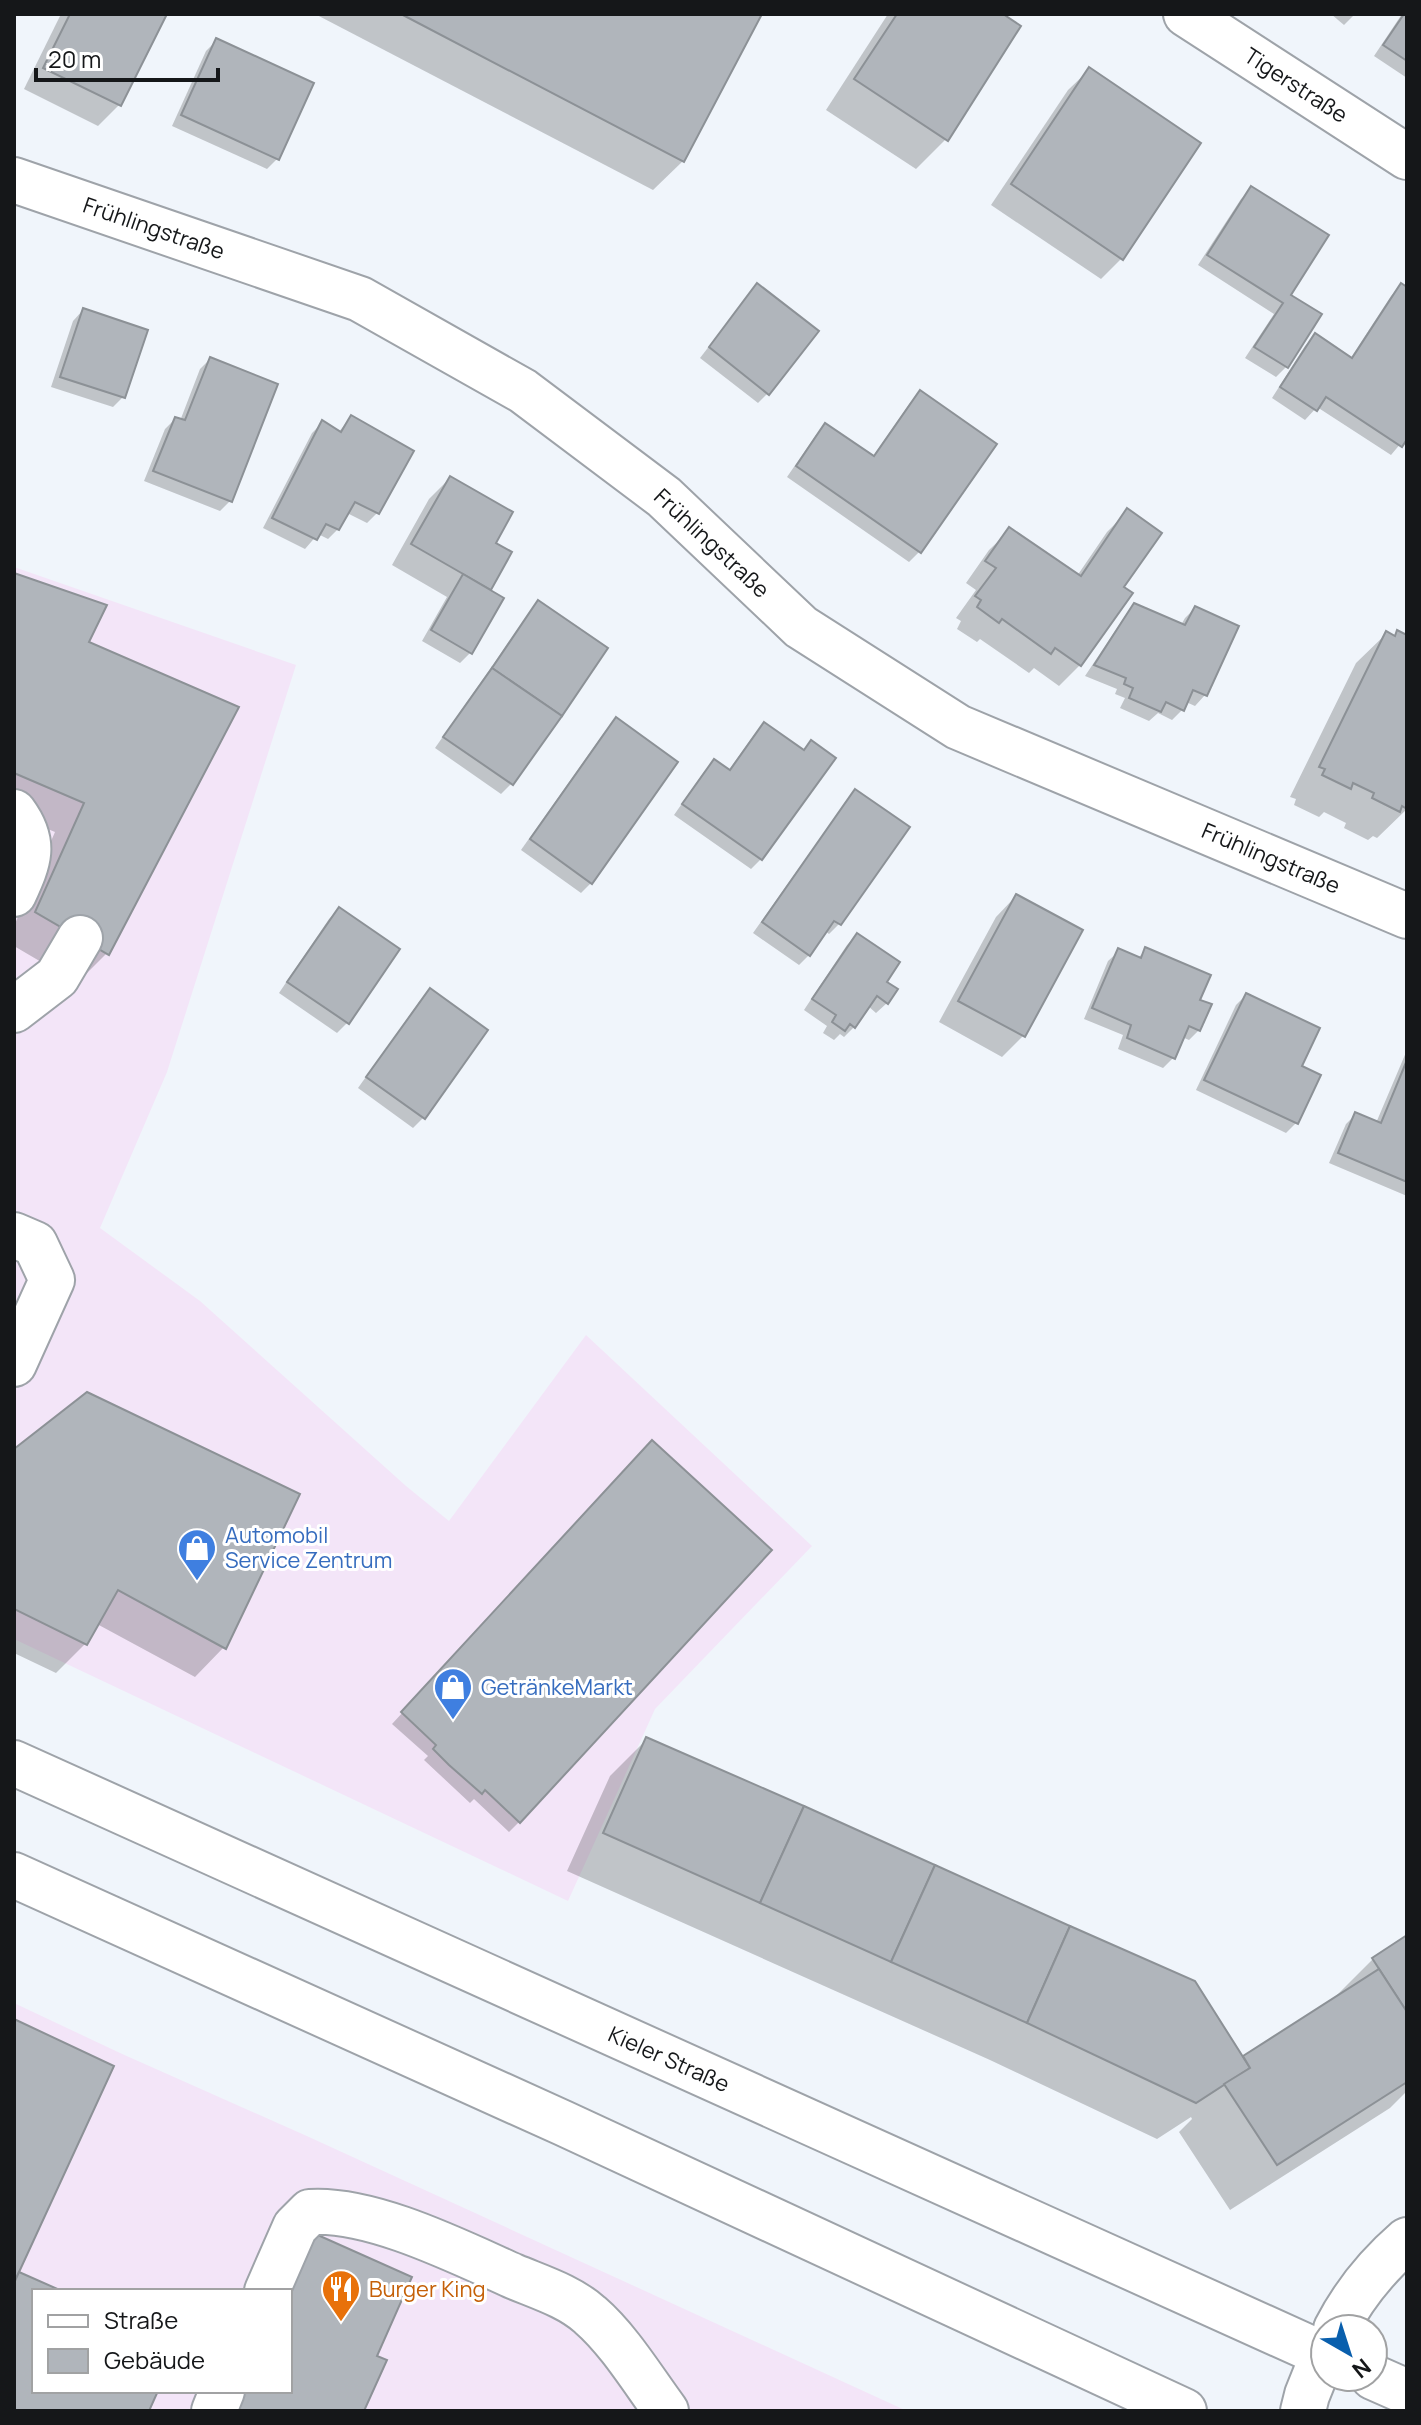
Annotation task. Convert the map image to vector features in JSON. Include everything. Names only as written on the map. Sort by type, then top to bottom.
[{"type":"main road","name":"Tigerstraße","points":[[1186,14],[1407,157]]},
{"type":"main road","name":"Frühlingstraße","points":[[14,180],[360,299],[523,391],[664,497],[801,627],[958,727],[1407,916]]},
{"type":"main road","points":[[14,812],[25,827],[30,846],[26,869],[14,894]]},
{"type":"main road","points":[[14,1010],[57,977],[80,938]]},
{"type":"main road","points":[[14,1235],[35,1244],[52,1280],[14,1364]]},
{"type":"main road","name":"Kieler Straße","points":[[14,1763],[1309,2339]]},
{"type":"main road","points":[[14,1875],[548,2116],[1184,2411]]},
{"type":"main road","points":[[268,2289],[295,2227],[310,2212],[331,2211],[365,2218],[436,2242],[566,2299],[589,2314],[607,2333],[666,2411]]},
{"type":"main road","points":[[1344,2313],[1369,2278],[1407,2240]]},
{"type":"main road","points":[[1303,2411],[1309,2390]]},
{"type":"shaded area","points":[[14,567],[296,665],[167,1072],[100,1228],[200,1301],[449,1521],[586,1335],[812,1546],[655,1709],[568,1901],[14,1639]]},
{"type":"shaded area","points":[[14,2003],[120,2053],[907,2411],[14,2411]]},
{"type":"building","points":[[70,14],[167,14],[121,106],[43,68]]},
{"type":"building","points":[[401,14],[762,14],[684,162]]},
{"type":"building","points":[[897,14],[1003,14],[1021,26],[948,141],[854,79]]},
{"type":"building","points":[[1407,14],[1407,61],[1383,45]]},
{"type":"building","points":[[216,38],[314,83],[279,160],[181,115]]},
{"type":"building","points":[[1089,67],[1201,143],[1123,260],[1011,184]]},
{"type":"building","points":[[1251,186],[1329,235],[1291,295],[1322,314],[1288,368],[1254,347],[1283,303],[1207,255]]},
{"type":"building","points":[[757,283],[819,331],[769,395],[709,347]]},
{"type":"building","points":[[1401,283],[1407,287],[1407,439],[1402,447],[1326,397],[1317,411],[1280,387],[1315,333],[1352,358]]},
{"type":"building","points":[[83,308],[148,330],[125,398],[60,377]]},
{"type":"building","points":[[210,357],[278,384],[232,502],[153,471],[175,417],[185,420]]},
{"type":"building","points":[[920,390],[997,444],[921,553],[796,466],[825,423],[874,456]]},
{"type":"building","points":[[351,415],[414,451],[379,514],[355,502],[339,530],[326,524],[317,540],[272,518],[322,420],[341,432]]},
{"type":"building","points":[[450,476],[513,512],[496,543],[512,552],[491,590],[411,544]]},
{"type":"building","points":[[1127,508],[1162,533],[1124,587],[1133,593],[1081,666],[1055,648],[1051,654],[1002,619],[999,623],[977,607],[981,600],[975,596],[996,568],[985,561],[1009,527],[1081,576]]},
{"type":"building","points":[[14,573],[107,605],[89,642],[239,707],[109,955],[35,912],[84,803],[14,773]]},
{"type":"building","points":[[463,574],[504,598],[472,654],[431,630]]},
{"type":"building","points":[[538,600],[608,648],[562,716],[492,668]]},
{"type":"building","points":[[1134,603],[1185,625],[1195,606],[1239,626],[1207,696],[1193,690],[1184,711],[1166,702],[1161,712],[1129,698],[1133,688],[1124,684],[1126,678],[1094,665]]},
{"type":"building","points":[[1397,630],[1407,635],[1407,809],[1402,806],[1400,812],[1372,798],[1374,793],[1353,783],[1351,789],[1322,775],[1325,769],[1319,767],[1386,631],[1395,636]]},
{"type":"building","points":[[492,668],[562,716],[513,785],[443,737]]},
{"type":"building","points":[[616,717],[678,762],[592,884],[530,839]]},
{"type":"building","points":[[764,722],[804,750],[811,740],[836,758],[762,860],[682,804],[714,759],[730,770]]},
{"type":"building","points":[[855,789],[910,827],[841,925],[834,921],[810,956],[762,922]]},
{"type":"building","points":[[1016,894],[1083,930],[1025,1037],[958,1001]]},
{"type":"building","points":[[339,907],[400,949],[349,1024],[287,982]]},
{"type":"building","points":[[857,933],[900,962],[887,982],[898,989],[888,1004],[877,996],[855,1028],[850,1024],[845,1031],[832,1022],[836,1015],[812,999]]},
{"type":"building","points":[[1145,947],[1211,975],[1200,1000],[1212,1004],[1200,1031],[1189,1026],[1175,1059],[1127,1038],[1131,1025],[1092,1008],[1118,948],[1141,958]]},
{"type":"building","points":[[430,988],[488,1030],[425,1119],[366,1077]]},
{"type":"building","points":[[1246,993],[1320,1028],[1302,1066],[1321,1075],[1298,1124],[1204,1080]]},
{"type":"building","points":[[1407,1060],[1407,1182],[1338,1153],[1355,1112],[1381,1123]]},
{"type":"building","points":[[87,1392],[300,1494],[226,1649],[118,1590],[87,1645],[14,1609],[14,1449]]},
{"type":"building","points":[[652,1440],[772,1550],[520,1823],[485,1790],[482,1794],[449,1765],[433,1749],[436,1745],[401,1712]]},
{"type":"building","points":[[646,1737],[804,1806],[760,1903],[603,1833]]},
{"type":"building","points":[[804,1806],[935,1865],[891,1962],[760,1903]]},
{"type":"building","points":[[935,1865],[1070,1926],[1027,2023],[891,1962]]},
{"type":"building","points":[[1070,1926],[1195,1981],[1250,2068],[1196,2103],[1027,2023]]},
{"type":"building","points":[[1407,1935],[1407,2012],[1372,1958]]},
{"type":"building","points":[[1379,1969],[1407,2012],[1407,2082],[1277,2165],[1224,2084],[1250,2068],[1243,2056]]},
{"type":"building","points":[[14,2019],[114,2066],[14,2283]]},
{"type":"building","name":"Burger King","points":[[311,2232],[412,2277],[377,2356],[387,2360],[364,2411],[231,2411],[239,2393],[292,2393],[291,2289]]},
{"type":"building","points":[[19,2272],[57,2289],[32,2289],[32,2393],[157,2393],[149,2411],[14,2411],[14,2283]]},
{"type":"place","name":"Automobil Service Zentrum","points":[[197,1582]]},
{"type":"place","name":"GetränkeMarkt","points":[[453,1721]]},
{"type":"place","name":"Burger King","points":[[341,2323]]}]
